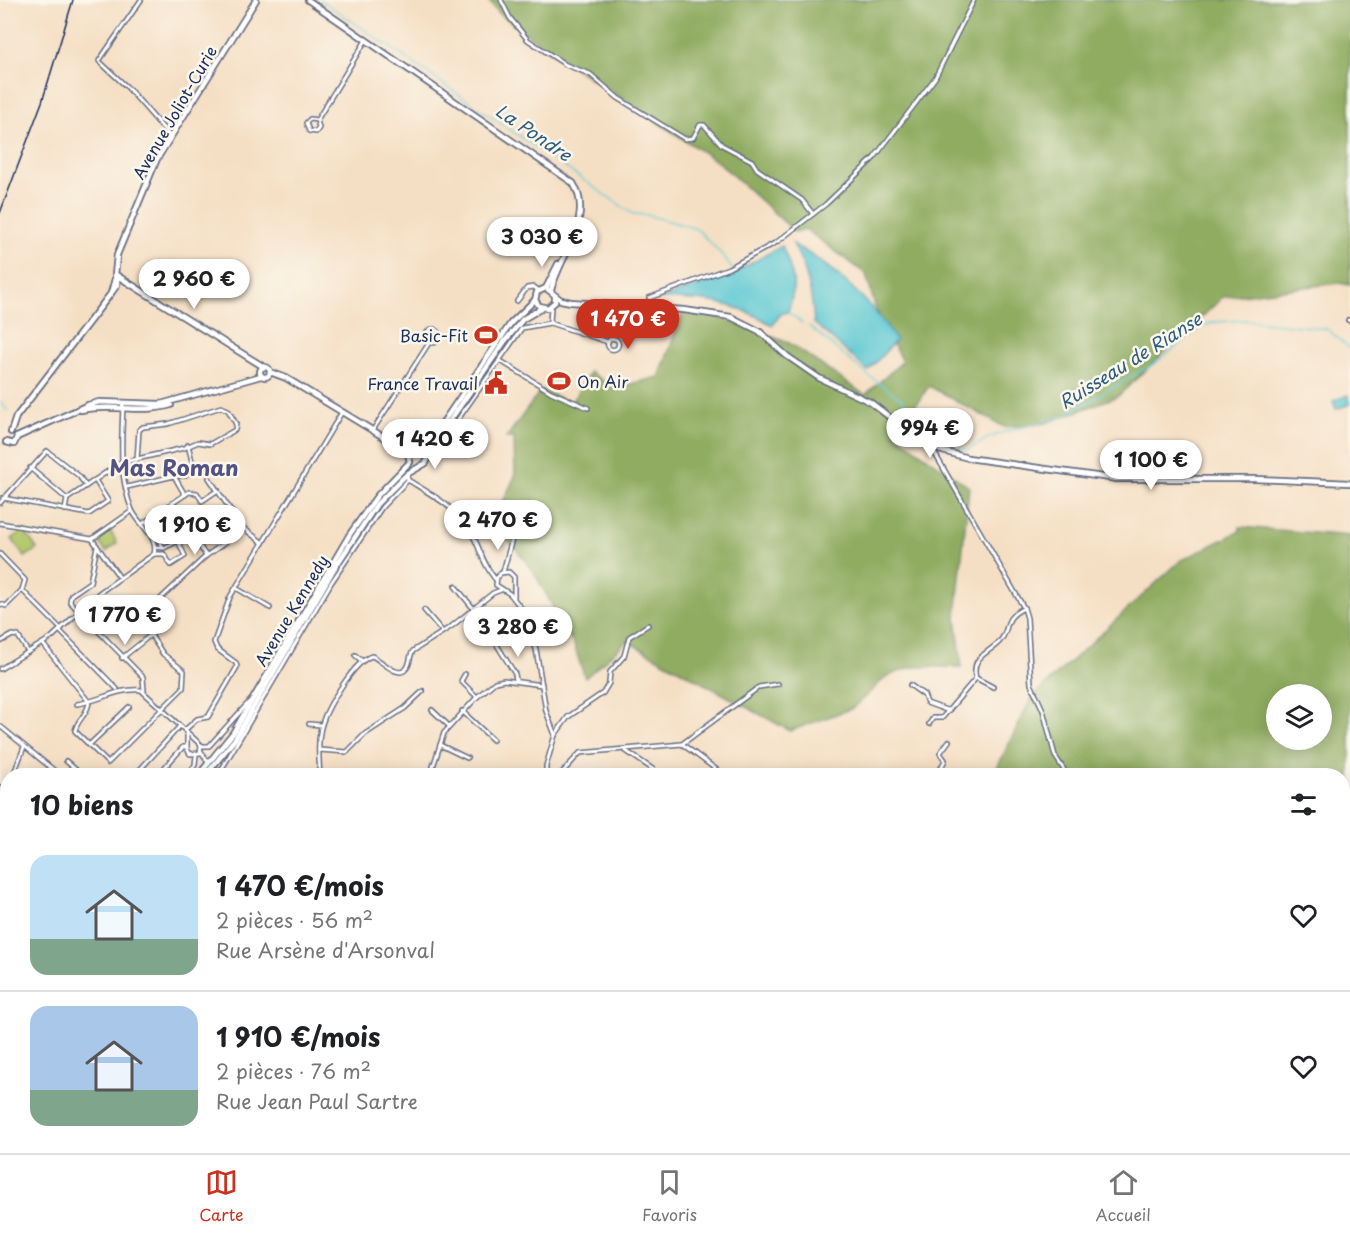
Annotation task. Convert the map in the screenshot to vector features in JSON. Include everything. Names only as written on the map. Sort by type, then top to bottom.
[{"type":"main road","name":"Avenue Joliot-Curie","points":[[6,442],[6,435],[11,432],[16,417],[117,285],[117,255],[136,206],[170,136],[256,0]]},
{"type":"main road","points":[[308,0],[573,183],[580,192],[581,218],[549,289]]},
{"type":"main road","points":[[116,278],[258,363],[262,371],[283,377],[373,430],[400,447],[408,454],[410,462],[417,466],[426,463],[431,451],[516,326],[543,308],[578,302]]},
{"type":"main road","points":[[400,447],[423,445],[433,437],[512,323],[535,300],[538,290],[549,289]]},
{"type":"main road","points":[[549,289],[555,296],[565,301],[720,314],[745,322],[797,364],[819,378],[870,402],[916,437],[958,456],[1023,468],[1117,478],[1256,479],[1350,483]]},
{"type":"main road","points":[[552,306],[555,296]]},
{"type":"main road","points":[[535,300],[543,308]]},
{"type":"main road","points":[[262,371],[270,374]]},
{"type":"main road","points":[[0,445],[6,442],[14,444],[17,437],[70,414],[100,407],[123,406],[152,410],[255,376],[262,371]]},
{"type":"main road","points":[[11,432],[17,437]]},
{"type":"main road","points":[[423,445],[431,451]]},
{"type":"main road","points":[[408,454],[411,447]]},
{"type":"main road","name":"Avenue Kennedy","points":[[204,768],[233,732],[350,534],[377,496],[410,462]]},
{"type":"main road","name":"Avenue Kennedy","points":[[211,768],[235,739],[332,572],[377,504],[417,466]]},
{"type":"street","points":[[141,0],[99,62],[128,88],[170,136]]},
{"type":"street","points":[[501,0],[510,18],[528,40],[548,54],[590,74],[618,98],[685,139],[693,138],[700,125],[704,125],[722,145],[752,161],[757,169],[801,200],[813,214]]},
{"type":"street","points":[[646,309],[650,298],[731,267],[777,242],[858,175],[885,145],[935,78],[974,0]]},
{"type":"street","points":[[317,120],[366,40]]},
{"type":"street","points":[[310,119],[317,120],[320,128],[316,132],[309,132],[306,123],[310,119]]},
{"type":"street","points":[[517,301],[527,288],[534,287],[538,290]]},
{"type":"street","points":[[550,322],[549,315],[552,306]]},
{"type":"street","points":[[543,308],[549,315]]},
{"type":"street","points":[[431,451],[441,443],[522,328],[550,322],[608,342]]},
{"type":"street","points":[[373,430],[429,343],[439,340],[436,330],[428,332],[426,336],[429,343]]},
{"type":"street","points":[[499,360],[551,392],[588,408]]},
{"type":"street","points":[[0,669],[43,644],[99,593],[155,550],[178,541],[185,556],[171,565],[164,554],[155,550],[142,524],[132,511],[120,463],[123,406]]},
{"type":"street","points":[[65,510],[67,499],[120,463],[136,460],[201,442],[210,444],[235,430],[236,424],[228,410],[221,407],[168,424],[143,427],[139,430],[136,460]]},
{"type":"street","points":[[206,759],[188,747],[186,732],[197,719],[208,717],[237,667],[236,663],[217,649],[214,642],[236,588],[342,412]]},
{"type":"street","points":[[379,424],[379,434]]},
{"type":"street","points":[[127,487],[174,476],[184,476],[191,471],[193,465],[188,445]]},
{"type":"street","points":[[937,448],[938,459],[1024,608],[1027,618],[1030,684],[1043,710],[1055,756],[1063,768]]},
{"type":"street","points":[[0,503],[43,453],[51,452],[80,476],[86,486]]},
{"type":"street","points":[[30,468],[67,499]]},
{"type":"street","points":[[174,476],[185,495]]},
{"type":"street","points":[[223,768],[331,583],[382,507],[408,477],[454,510],[473,535],[484,567],[496,580]]},
{"type":"street","points":[[209,478],[242,527],[263,543]]},
{"type":"street","points":[[3,498],[89,514],[108,501],[95,480]]},
{"type":"street","points":[[142,524],[185,495],[197,493],[202,501],[218,490]]},
{"type":"street","points":[[172,503],[196,537],[206,556]]},
{"type":"street","points":[[92,539],[132,511]]},
{"type":"street","points":[[147,521],[164,548]]},
{"type":"street","points":[[0,523],[92,539],[120,579]]},
{"type":"street","points":[[196,537],[214,525]]},
{"type":"street","points":[[493,593],[498,575],[506,567],[512,539]]},
{"type":"street","points":[[123,623],[156,603],[206,556],[226,542]]},
{"type":"street","points":[[98,546],[90,582],[69,598],[79,613],[143,677],[144,691],[179,727],[194,741],[210,746],[253,697]]},
{"type":"street","points":[[0,554],[25,580],[22,590],[6,606],[0,604]]},
{"type":"street","points":[[0,562],[4,558]]},
{"type":"street","points":[[506,567],[514,577],[514,598]]},
{"type":"street","points":[[503,572],[509,572]]},
{"type":"street","points":[[490,573],[498,575]]},
{"type":"street","points":[[496,585],[514,598],[521,608],[534,642],[555,735]]},
{"type":"street","points":[[455,586],[473,609]]},
{"type":"street","points":[[506,592],[514,587]]},
{"type":"street","points":[[236,588],[270,608]]},
{"type":"street","points":[[22,590],[118,690]]},
{"type":"street","points":[[320,768],[321,725],[344,684],[362,661],[372,657],[396,672],[403,671],[408,667],[413,651],[493,593],[501,590]]},
{"type":"street","points":[[122,658],[168,621],[168,616],[156,603]]},
{"type":"street","points":[[929,724],[933,718],[941,718],[949,711],[976,678],[975,670],[984,653],[1000,642],[1006,624],[1024,608]]},
{"type":"street","points":[[424,610],[442,631]]},
{"type":"street","points":[[546,768],[555,735],[568,717],[603,693],[609,683],[610,672],[624,656],[629,637],[648,625]]},
{"type":"street","points":[[43,644],[89,702],[88,711],[76,723],[75,731],[108,763],[183,688],[184,671],[163,654],[150,634]]},
{"type":"street","points":[[0,642],[13,635],[18,636],[28,652]]},
{"type":"street","points":[[497,645],[515,674],[516,680]]},
{"type":"street","points":[[354,655],[362,661]]},
{"type":"street","points":[[465,674],[461,681],[477,697]]},
{"type":"street","points":[[976,678],[993,687]]},
{"type":"street","points":[[433,768],[449,726],[462,711],[495,682],[516,680],[542,685]]},
{"type":"street","points":[[565,768],[580,753],[626,751],[682,744],[759,687],[778,684]]},
{"type":"street","points":[[910,685],[924,695],[927,703],[949,711]]},
{"type":"street","points":[[77,704],[89,702],[118,690],[144,691]]},
{"type":"street","points":[[319,750],[347,752],[365,734],[405,708],[423,691]]},
{"type":"street","points":[[89,745],[129,707]]},
{"type":"street","points":[[432,710],[449,726]]},
{"type":"street","points":[[462,711],[493,740]]},
{"type":"street","points":[[309,724],[321,725]]},
{"type":"street","points":[[0,726],[51,768]]},
{"type":"street","points":[[141,768],[179,727]]},
{"type":"street","points":[[164,768],[183,747],[188,747],[194,741]]},
{"type":"street","points":[[942,768],[945,760],[940,753],[949,741]]},
{"type":"street","points":[[682,744],[714,768]]},
{"type":"street","points":[[193,768],[201,745]]},
{"type":"street","points":[[440,745],[467,758]]},
{"type":"street","points":[[16,768],[24,747]]},
{"type":"street","points":[[626,751],[651,768]]},
{"type":"street","points":[[66,761],[74,768]]},
{"type":"green space","points":[[488,0],[1350,0],[1350,285],[1339,283],[1223,297],[1118,396],[1046,423],[1004,427],[929,386],[895,434],[969,487],[956,616],[962,667],[913,667],[887,676],[853,708],[790,731],[627,641],[585,678],[574,645],[532,569],[494,522],[515,476],[514,438],[506,438],[541,390],[571,403],[590,372],[614,388],[659,377],[684,310],[715,316],[789,343],[865,395],[902,362],[876,309],[866,274],[805,229],[795,232],[718,162],[558,57],[500,14]]},
{"type":"green space","points":[[1240,527],[1350,536],[1350,768],[997,768],[1032,697],[1180,561],[1240,531]]},
{"type":"green space","points":[[24,530],[37,549],[25,557],[12,539]]},
{"type":"green space","points":[[110,530],[117,543],[106,552],[97,539]]},
{"type":"water","points":[[793,244],[837,274],[864,299],[896,340],[868,371],[814,323],[808,282]]},
{"type":"water","points":[[782,246],[793,278],[793,293],[788,312],[781,314],[772,325],[744,311],[718,303],[659,299],[726,277]]},
{"type":"water","points":[[1348,395],[1350,404],[1336,409],[1333,401]]},
{"type":"waterway","name":"La Pondre","points":[[321,0],[633,214],[647,215],[697,229],[724,257],[734,272]]},
{"type":"waterway","name":"La Pondre","points":[[788,312],[802,323]]},
{"type":"waterway","name":"Ruisseau de Rianse","points":[[809,326],[869,376],[903,400],[917,429],[932,438],[967,451],[988,438],[1007,431],[1064,416],[1157,362],[1203,326],[1215,322],[1246,320],[1327,329],[1350,349]]},
{"type":"waterway","points":[[0,402],[8,411]]},
{"type":"railway","points":[[0,213],[42,102],[73,0]]},
{"type":"place","name":"Basic-Fit","points":[[486,335]]},
{"type":"place","name":"On Air","points":[[559,381]]},
{"type":"place","name":"France Travail","points":[[496,383]]},
{"type":"district","name":"Mas Roman","points":[[174,466]]}]
